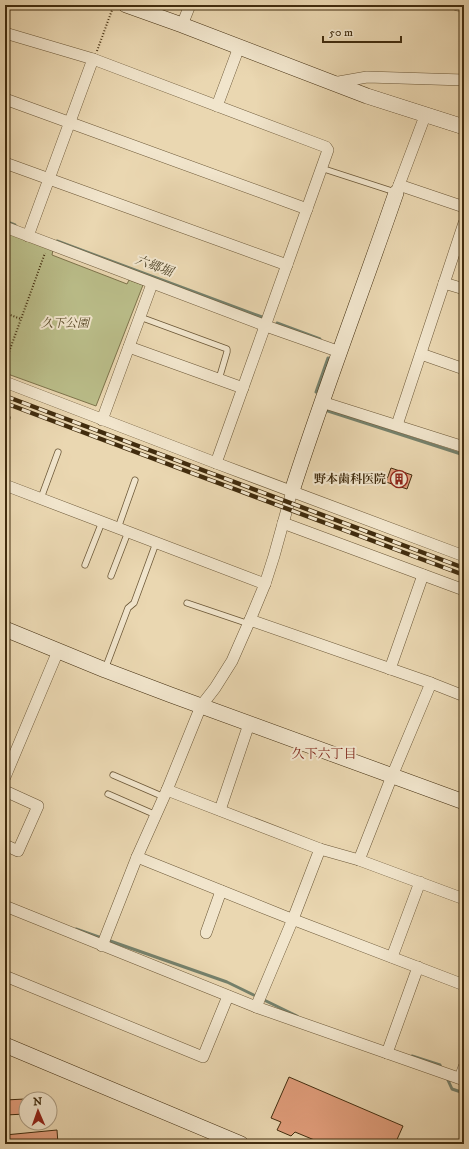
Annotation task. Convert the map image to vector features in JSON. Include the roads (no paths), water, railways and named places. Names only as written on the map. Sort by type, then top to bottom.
[{"type":"street","points":[[126,5],[332,83],[425,116],[464,127]]},
{"type":"street","points":[[182,25],[190,5]]},
{"type":"street","points":[[457,5],[464,6]]},
{"type":"street","points":[[5,33],[93,59],[326,147],[328,150],[216,464]]},
{"type":"street","points":[[217,106],[239,47]]},
{"type":"street","points":[[28,236],[93,59]]},
{"type":"street","points":[[332,83],[367,77],[464,80]]},
{"type":"street","points":[[5,99],[307,209]]},
{"type":"street","points":[[102,946],[137,857],[201,706],[215,688],[232,660],[265,584],[292,491],[322,402],[397,189],[425,116]]},
{"type":"street","points":[[5,163],[287,265]]},
{"type":"street","points":[[397,189],[464,207]]},
{"type":"street","points":[[397,425],[464,223]]},
{"type":"street","points":[[5,227],[152,284],[340,352]]},
{"type":"street","points":[[444,283],[464,289]]},
{"type":"street","points":[[102,420],[152,284]]},
{"type":"street","points":[[129,347],[243,388]]},
{"type":"street","points":[[421,354],[464,369]]},
{"type":"street","points":[[5,382],[216,464],[464,556]]},
{"type":"street","points":[[322,402],[464,447]]},
{"type":"street","points":[[5,485],[265,584]]},
{"type":"street","points":[[283,523],[464,590]]},
{"type":"street","points":[[390,669],[423,575]]},
{"type":"street","points":[[249,622],[431,683],[464,696]]},
{"type":"street","points":[[5,629],[105,670],[464,802]]},
{"type":"street","points":[[5,777],[58,651]]},
{"type":"street","points":[[359,860],[431,683]]},
{"type":"street","points":[[220,810],[249,724]]},
{"type":"street","points":[[5,791],[38,806],[18,851],[5,845]]},
{"type":"street","points":[[165,794],[220,810],[320,849],[359,860],[464,899]]},
{"type":"street","points":[[256,1008],[320,849]]},
{"type":"street","points":[[137,857],[464,985]]},
{"type":"street","points":[[392,957],[420,882]]},
{"type":"street","points":[[206,933],[221,891]]},
{"type":"street","points":[[5,906],[256,1008],[462,1079],[464,1067]]},
{"type":"street","points":[[387,1053],[418,968]]},
{"type":"street","points":[[5,976],[203,1057],[228,996]]},
{"type":"street","points":[[5,1045],[241,1144]]},
{"type":"lane","points":[[321,168],[397,189]]},
{"type":"lane","points":[[140,317],[227,349],[219,379]]},
{"type":"lane","points":[[41,498],[58,452]]},
{"type":"lane","points":[[111,576],[135,480]]},
{"type":"lane","points":[[85,565],[102,522]]},
{"type":"lane","points":[[105,670],[128,608],[134,603],[156,543]]},
{"type":"lane","points":[[187,603],[249,622]]},
{"type":"lane","points":[[113,775],[165,794]]},
{"type":"lane","points":[[108,794],[156,815]]},
{"type":"waterway","name":"六郷堀","points":[[5,221],[15,225]]},
{"type":"waterway","name":"六郷堀","points":[[57,241],[262,317]]},
{"type":"waterway","name":"六郷堀","points":[[277,323],[320,339]]},
{"type":"waterway","name":"六郷堀","points":[[316,392],[328,358]]},
{"type":"waterway","name":"六郷堀","points":[[328,411],[464,455]]},
{"type":"waterway","points":[[76,929],[227,982],[297,1016]]},
{"type":"waterway","points":[[412,1056],[440,1065],[442,1070]]},
{"type":"waterway","points":[[447,1078],[452,1089],[464,1093]]},
{"type":"railway","points":[[5,396],[464,568]]},
{"type":"railway","points":[[5,403],[464,575]]},
{"type":"place","name":"野本歯科医院","points":[[399,479]]},
{"type":"district","name":"久下六丁目","points":[[324,754]]},
{"type":"park label","name":"久下公園","points":[[65,323]]}]
